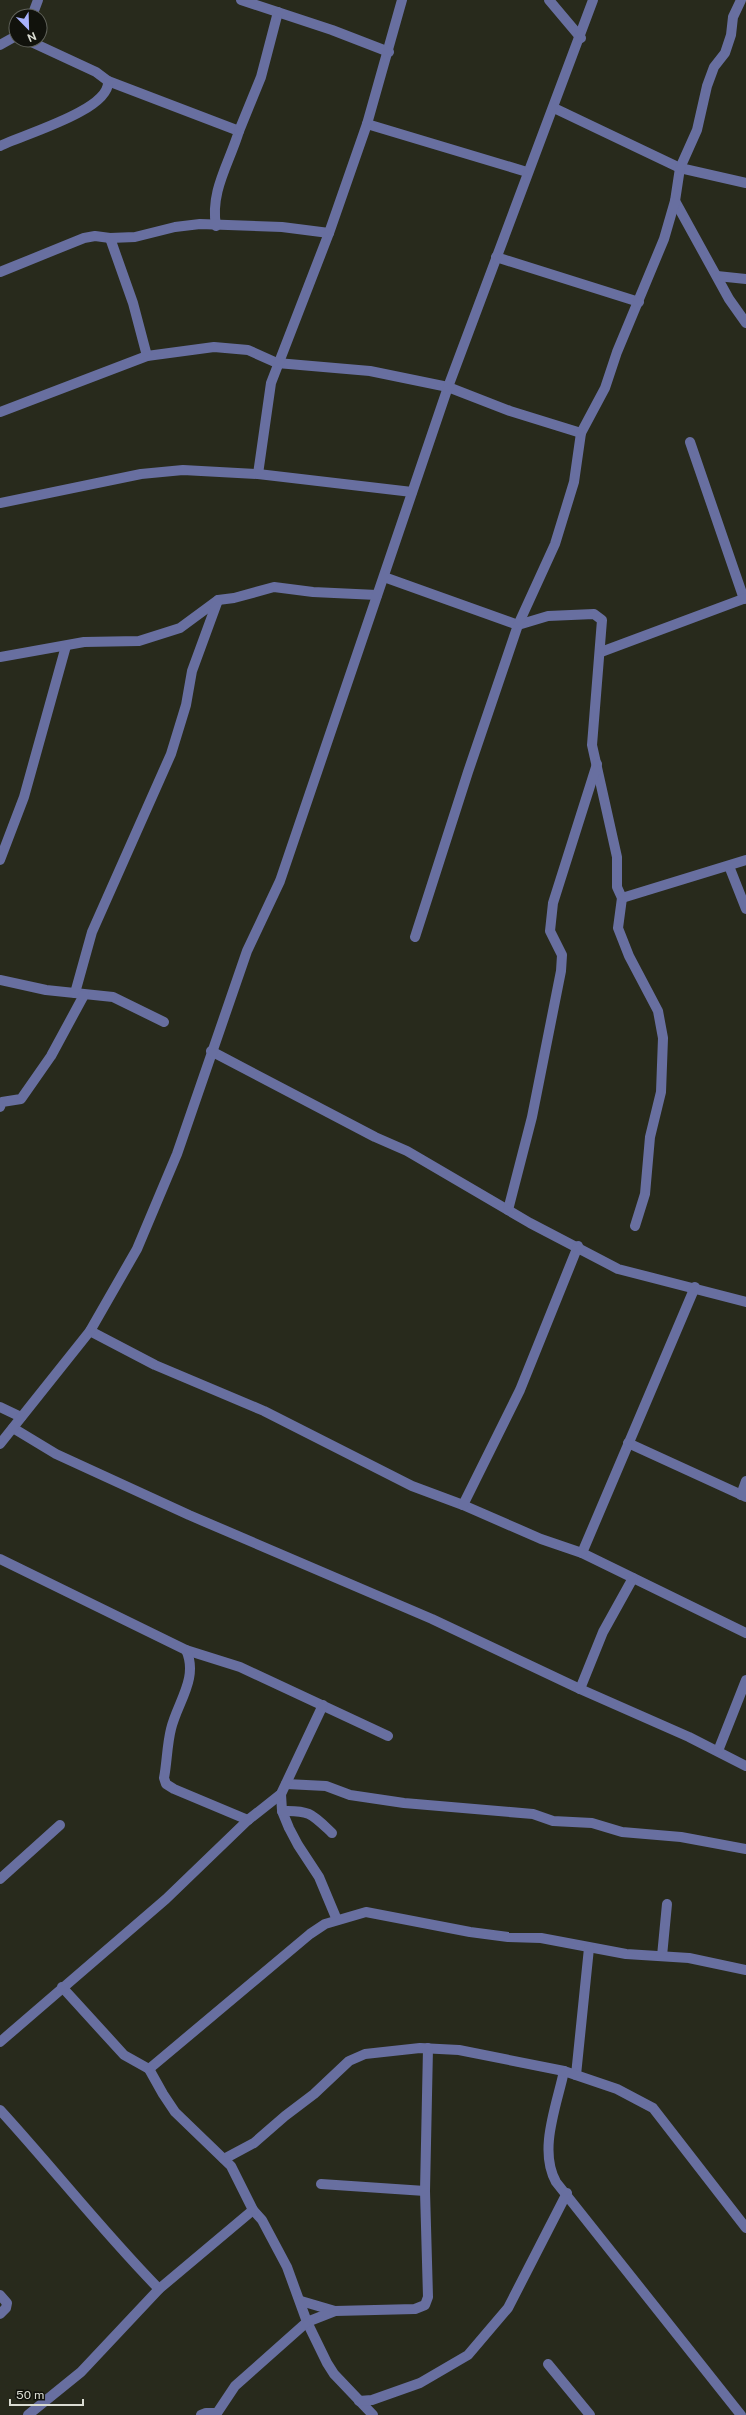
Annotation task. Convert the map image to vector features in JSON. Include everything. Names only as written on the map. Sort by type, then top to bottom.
[{"type":"street","points":[[241,0],[389,52]]},
{"type":"street","points":[[258,474],[271,382],[277,363],[329,233],[367,124],[389,52],[402,0]]},
{"type":"street","points":[[549,0],[581,38]]},
{"type":"street","points":[[0,1444],[90,1332],[137,1249],[177,1154],[211,1051],[247,951],[280,881],[448,387],[527,172],[581,38],[593,0]]},
{"type":"street","points":[[415,937],[518,624],[555,544],[574,482],[581,433],[600,399],[617,352],[664,239],[675,201],[680,168],[697,130],[711,73],[725,53],[731,35],[734,17],[741,0]]},
{"type":"street","points":[[216,226],[213,209],[215,196],[261,77],[278,12]]},
{"type":"street","points":[[44,48],[96,72],[108,81],[239,131]]},
{"type":"street","points":[[0,146],[73,116],[95,103],[105,93],[108,87],[108,81]]},
{"type":"street","points":[[554,108],[680,168],[746,183]]},
{"type":"street","points":[[367,124],[527,172]]},
{"type":"street","points":[[675,201],[729,299],[746,323]]},
{"type":"street","points":[[0,272],[84,238],[95,236],[110,238],[135,237],[174,227],[200,224],[216,226],[282,227],[329,233]]},
{"type":"street","points":[[110,238],[133,303],[147,356]]},
{"type":"street","points":[[496,257],[639,302]]},
{"type":"street","points":[[717,276],[746,279]]},
{"type":"street","points":[[0,412],[147,356],[214,347],[248,350],[277,363],[370,371],[448,387],[516,414],[581,433]]},
{"type":"street","points":[[601,652],[745,599],[690,442]]},
{"type":"street","points":[[0,502],[141,474],[184,470],[258,474],[412,492]]},
{"type":"street","points":[[384,577],[518,624],[548,616],[594,614],[602,620],[601,652],[592,745],[617,857],[617,886],[622,898],[618,928],[629,956],[658,1011],[663,1038],[661,1092],[650,1137],[645,1194],[635,1226]]},
{"type":"street","points":[[0,657],[106,640],[139,641],[180,628],[218,600],[234,598],[274,587],[313,592],[377,595]]},
{"type":"street","points":[[0,1107],[2,1102],[21,1099],[50,1056],[80,994],[95,926],[171,754],[186,705],[192,671],[218,600]]},
{"type":"street","points":[[0,860],[24,798],[66,646]]},
{"type":"street","points":[[508,1210],[532,1116],[561,971],[562,955],[550,931],[553,903],[597,764]]},
{"type":"street","points":[[622,898],[746,860]]},
{"type":"street","points":[[729,866],[746,909]]},
{"type":"street","points":[[0,980],[46,990],[113,997],[164,1022]]},
{"type":"street","points":[[211,1051],[375,1137],[407,1151],[508,1210],[578,1246],[618,1269],[695,1287],[746,1302]]},
{"type":"street","points":[[463,1505],[520,1390],[578,1246]]},
{"type":"street","points":[[582,1553],[628,1443],[658,1378],[695,1287]]},
{"type":"street","points":[[90,1332],[155,1365],[264,1411],[412,1486],[463,1505],[541,1539],[582,1553],[746,1633]]},
{"type":"street","points":[[0,1407],[21,1417]]},
{"type":"street","points":[[13,1428],[56,1454],[189,1515],[432,1619],[580,1689],[718,1751],[746,1766]]},
{"type":"street","points":[[628,1443],[744,1496],[746,1481]]},
{"type":"street","points":[[0,1559],[186,1650],[240,1667],[388,1736]]},
{"type":"street","points":[[580,1689],[603,1632],[633,1578]]},
{"type":"street","points":[[186,1650],[189,1656],[188,1689],[171,1729],[164,1778],[166,1784],[174,1789],[248,1820]]},
{"type":"street","points":[[718,1751],[746,1680]]},
{"type":"street","points":[[0,2042],[62,1987],[166,1899],[248,1820],[281,1794],[323,1705]]},
{"type":"street","points":[[286,1784],[326,1786],[350,1795],[404,1803],[533,1814],[553,1821],[592,1823],[622,1832],[656,1833],[746,1849]]},
{"type":"street","points":[[281,1794],[282,1811],[298,1845],[319,1877],[337,1920]]},
{"type":"street","points":[[282,1811],[303,1810],[315,1817],[332,1833]]},
{"type":"street","points":[[0,1879],[60,1825]]},
{"type":"street","points":[[662,1956],[667,1904]]},
{"type":"street","points":[[149,2069],[310,1934],[325,1924],[366,1912],[470,1932],[508,1937],[541,1938],[589,1948],[689,1958],[746,1970]]},
{"type":"street","points":[[576,2075],[589,1948]]},
{"type":"street","points":[[62,1987],[124,2055],[149,2069],[175,2112],[231,2166],[253,2210],[262,2220],[276,2245],[301,2301],[307,2322],[327,2363],[359,2402],[373,2415]]},
{"type":"street","points":[[224,2159],[254,2143],[285,2116],[314,2094],[349,2061],[365,2054],[382,2050],[428,2048],[459,2050],[564,2071],[617,2089],[653,2108],[746,2228]]},
{"type":"street","points":[[301,2301],[335,2311],[415,2309],[425,2305],[428,2296],[425,2191],[428,2048]]},
{"type":"street","points":[[564,2071],[551,2130],[548,2160],[550,2172],[556,2182],[567,2193],[741,2415]]},
{"type":"street","points":[[0,2110],[76,2196],[108,2237],[159,2289]]},
{"type":"street","points":[[321,2184],[425,2191]]},
{"type":"street","points":[[359,2402],[372,2400],[420,2383],[468,2355],[508,2308],[567,2193]]},
{"type":"street","points":[[28,2415],[81,2372],[159,2289],[253,2210]]},
{"type":"street","points":[[0,2295],[7,2303],[6,2308],[0,2314]]},
{"type":"street","points":[[201,2415],[206,2413],[218,2414],[235,2386],[307,2322],[335,2311]]},
{"type":"street","points":[[548,2364],[590,2415]]}]
